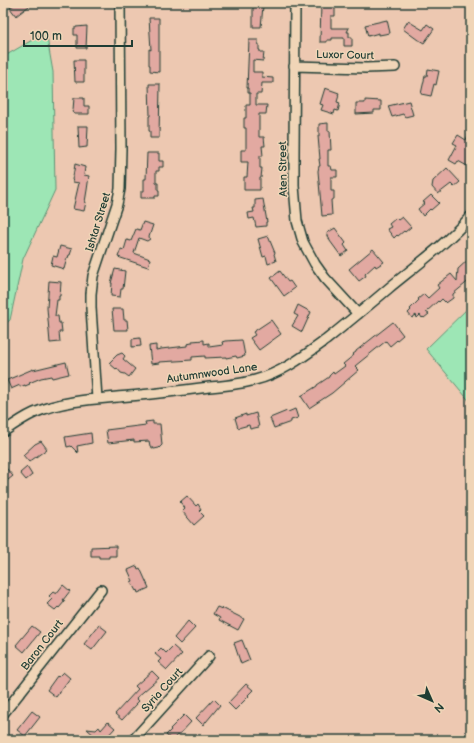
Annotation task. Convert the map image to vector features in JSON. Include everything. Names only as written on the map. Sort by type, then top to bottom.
[{"type":"street","name":"Ishtar Street","points":[[97,399],[91,294],[94,276],[118,204],[120,189],[120,3]]},
{"type":"street","name":"Aten Street","points":[[295,3],[294,186],[297,221],[303,242],[315,264],[325,278],[358,314]]},
{"type":"street","name":"Luxor Court","points":[[294,66],[366,68],[395,67]]},
{"type":"street","name":"Autumnwood Lane","points":[[3,432],[35,412],[56,406],[97,399],[229,385],[270,376],[304,356],[358,314],[442,245],[471,216]]},
{"type":"street","name":"Baron Court","points":[[3,714],[101,590]]},
{"type":"street","name":"Syria Court","points":[[133,740],[209,656]]},
{"type":"green space","points":[[46,32],[53,72],[55,190],[23,259],[10,320],[3,326],[3,57]]},
{"type":"green space","points":[[471,305],[471,403],[426,349]]},
{"type":"building","points":[[16,3],[33,3],[16,16],[10,8]]},
{"type":"building","points":[[321,3],[333,3],[333,6],[335,6],[335,16],[331,16],[331,28],[349,28],[347,32],[349,32],[349,37],[352,37],[352,46],[344,46],[344,38],[332,38],[332,40],[327,40],[327,42],[320,42]]},
{"type":"building","points":[[253,6],[263,6],[261,27],[253,27]]},
{"type":"building","points":[[149,18],[159,18],[159,72],[150,71],[149,49],[151,50]]},
{"type":"building","points":[[387,20],[390,33],[379,35],[379,33],[368,36],[365,25]]},
{"type":"building","points":[[408,21],[423,30],[427,24],[434,29],[424,43],[403,29]]},
{"type":"building","points":[[87,26],[86,48],[77,48],[77,35],[74,35],[74,28]]},
{"type":"building","points":[[249,40],[258,40],[260,52],[264,52],[263,61],[253,60],[253,72],[262,72],[262,77],[273,78],[273,83],[262,83],[261,94],[256,94],[256,105],[267,105],[266,114],[259,114],[259,137],[264,137],[265,146],[262,146],[263,156],[260,156],[260,168],[262,168],[260,190],[244,190],[244,177],[247,177],[248,162],[241,162],[241,150],[246,150],[246,128],[244,128],[244,118],[246,118],[246,105],[250,105],[250,93],[248,93],[247,88]]},
{"type":"building","points":[[74,60],[84,60],[84,82],[75,82]]},
{"type":"building","points":[[428,69],[439,71],[436,85],[434,84],[431,96],[421,94]]},
{"type":"building","points":[[149,84],[160,84],[159,138],[150,138]]},
{"type":"building","points":[[325,88],[339,93],[337,102],[340,103],[338,111],[335,110],[334,114],[321,110],[323,105],[320,104]]},
{"type":"building","points":[[74,98],[84,98],[84,106],[89,106],[89,114],[75,114],[72,112]]},
{"type":"building","points":[[365,100],[381,101],[381,110],[374,110],[374,113],[356,114],[356,103],[365,103]]},
{"type":"building","points":[[409,101],[413,115],[405,117],[403,114],[392,117],[388,106]]},
{"type":"building","points":[[328,123],[331,150],[328,150],[328,166],[331,166],[332,170],[337,170],[337,177],[331,177],[331,191],[334,191],[334,199],[331,200],[332,215],[322,216],[318,171],[320,159],[318,136],[319,124]]},
{"type":"building","points":[[78,126],[88,126],[87,147],[79,148]]},
{"type":"building","points":[[470,129],[471,168],[458,161],[456,164],[449,160],[457,145],[453,143],[458,135],[466,140]]},
{"type":"building","points":[[147,153],[159,153],[159,161],[163,161],[163,167],[159,167],[159,171],[156,171],[156,183],[158,183],[159,196],[155,196],[155,198],[141,198],[141,191],[144,191],[144,179],[146,179]]},
{"type":"building","points":[[75,164],[85,167],[84,175],[89,176],[84,211],[73,209],[79,183],[73,182],[72,179]]},
{"type":"building","points":[[447,168],[460,182],[454,187],[451,184],[438,194],[432,187],[433,181]]},
{"type":"building","points":[[431,195],[439,203],[423,216],[418,209]]},
{"type":"building","points":[[263,199],[267,222],[266,226],[256,227],[254,218],[249,219],[248,213],[254,212],[253,208],[255,208],[255,200]]},
{"type":"building","points":[[402,217],[411,227],[394,238],[387,229],[391,227],[389,224],[396,218],[398,220]]},
{"type":"building","points":[[143,222],[153,225],[149,237],[150,239],[147,241],[139,238],[134,253],[150,259],[148,267],[118,257],[121,249],[124,250],[127,240],[131,241],[136,229],[140,230]]},
{"type":"building","points":[[335,228],[346,243],[344,245],[348,251],[341,256],[330,241],[327,233]]},
{"type":"building","points":[[268,236],[275,253],[276,261],[268,264],[266,256],[263,257],[258,239]]},
{"type":"building","points":[[60,246],[72,249],[67,258],[64,269],[51,265],[53,256],[57,257]]},
{"type":"building","points":[[373,249],[384,262],[376,267],[375,265],[365,274],[366,276],[359,281],[349,269]]},
{"type":"building","points":[[471,257],[471,279],[453,294],[453,298],[446,303],[442,299],[439,302],[438,301],[426,312],[429,314],[424,318],[420,315],[417,318],[416,315],[412,318],[408,313],[419,300],[418,299],[424,294],[428,298],[439,288],[437,285],[451,274],[457,281],[458,269]]},
{"type":"building","points":[[115,269],[125,271],[123,289],[121,289],[120,297],[111,296],[111,283]]},
{"type":"building","points":[[280,271],[288,282],[290,281],[295,288],[284,296],[271,278]]},
{"type":"building","points":[[49,281],[61,282],[60,296],[59,300],[57,300],[55,316],[58,316],[59,323],[61,323],[62,332],[59,332],[60,342],[50,343],[47,308]]},
{"type":"building","points":[[298,305],[311,312],[302,332],[292,326],[298,316],[294,314]]},
{"type":"building","points":[[112,309],[123,309],[124,320],[127,320],[128,330],[114,330]]},
{"type":"building","points":[[271,320],[281,334],[259,350],[250,338],[255,335],[253,332]]},
{"type":"building","points":[[393,322],[403,335],[390,346],[386,341],[355,366],[359,370],[332,393],[309,408],[301,396],[329,377],[333,372],[334,374],[345,366],[343,364],[354,355],[353,354],[356,351]]},
{"type":"building","points":[[140,338],[141,346],[132,347],[132,339]]},
{"type":"building","points":[[204,340],[204,344],[209,343],[209,347],[223,345],[222,342],[225,341],[242,340],[245,356],[237,358],[236,356],[226,358],[205,358],[205,356],[192,357],[192,360],[159,362],[151,364],[149,346],[156,345],[156,350],[187,346],[187,344],[192,343],[192,341]]},
{"type":"building","points":[[122,353],[125,356],[123,359],[135,369],[129,377],[121,373],[117,368],[116,369],[109,363],[117,355]]},
{"type":"building","points":[[66,362],[69,374],[52,378],[51,376],[41,378],[25,386],[20,387],[20,385],[11,389],[7,380],[33,369]]},
{"type":"building","points":[[295,409],[298,418],[274,428],[270,418]]},
{"type":"building","points":[[256,413],[259,427],[250,429],[249,425],[238,428],[235,418],[246,414],[246,416]]},
{"type":"building","points":[[153,421],[153,424],[160,424],[162,445],[159,448],[154,449],[150,446],[149,441],[134,442],[134,440],[108,443],[106,430],[146,425],[145,422]]},
{"type":"building","points":[[91,433],[92,443],[77,446],[78,453],[71,446],[67,447],[65,437]]},
{"type":"building","points":[[41,441],[47,449],[29,462],[23,455],[35,444]]},
{"type":"building","points":[[27,467],[32,475],[26,480],[20,473]]},
{"type":"building","points":[[6,468],[13,476],[3,484],[3,471]]},
{"type":"building","points":[[187,496],[196,506],[198,504],[201,509],[199,511],[204,516],[194,525],[182,511],[185,508],[180,502]]},
{"type":"building","points":[[116,546],[116,556],[99,558],[99,556],[91,556],[91,547]]},
{"type":"building","points":[[137,566],[138,569],[140,568],[149,588],[138,593],[131,582],[133,581],[128,570]]},
{"type":"building","points":[[63,585],[70,591],[63,600],[65,601],[55,610],[47,604],[52,599],[49,596],[53,592],[56,594]]},
{"type":"building","points":[[217,607],[244,619],[238,630],[219,620],[220,618],[213,614]]},
{"type":"building","points":[[188,621],[195,628],[180,644],[174,638]]},
{"type":"building","points":[[99,625],[107,631],[92,650],[84,644]]},
{"type":"building","points":[[32,626],[40,632],[24,652],[16,645]]},
{"type":"building","points":[[242,640],[250,660],[241,664],[234,643]]},
{"type":"building","points":[[173,646],[182,654],[167,670],[158,662],[161,659],[155,654],[161,648],[166,653]]},
{"type":"building","points":[[152,671],[159,678],[136,698],[139,701],[122,720],[115,714],[138,689],[135,686]]},
{"type":"building","points":[[63,672],[70,678],[56,697],[47,690],[57,676],[58,677]]},
{"type":"building","points":[[246,684],[253,690],[235,710],[228,703]]},
{"type":"building","points":[[214,699],[220,705],[203,725],[196,718]]},
{"type":"building","points":[[32,711],[40,717],[25,736],[17,730]]},
{"type":"building","points":[[184,715],[191,722],[178,736],[177,735],[172,740],[166,735]]},
{"type":"building","points":[[108,722],[115,728],[104,740],[93,740],[96,737],[87,729],[96,730],[99,727],[101,730]]}]
